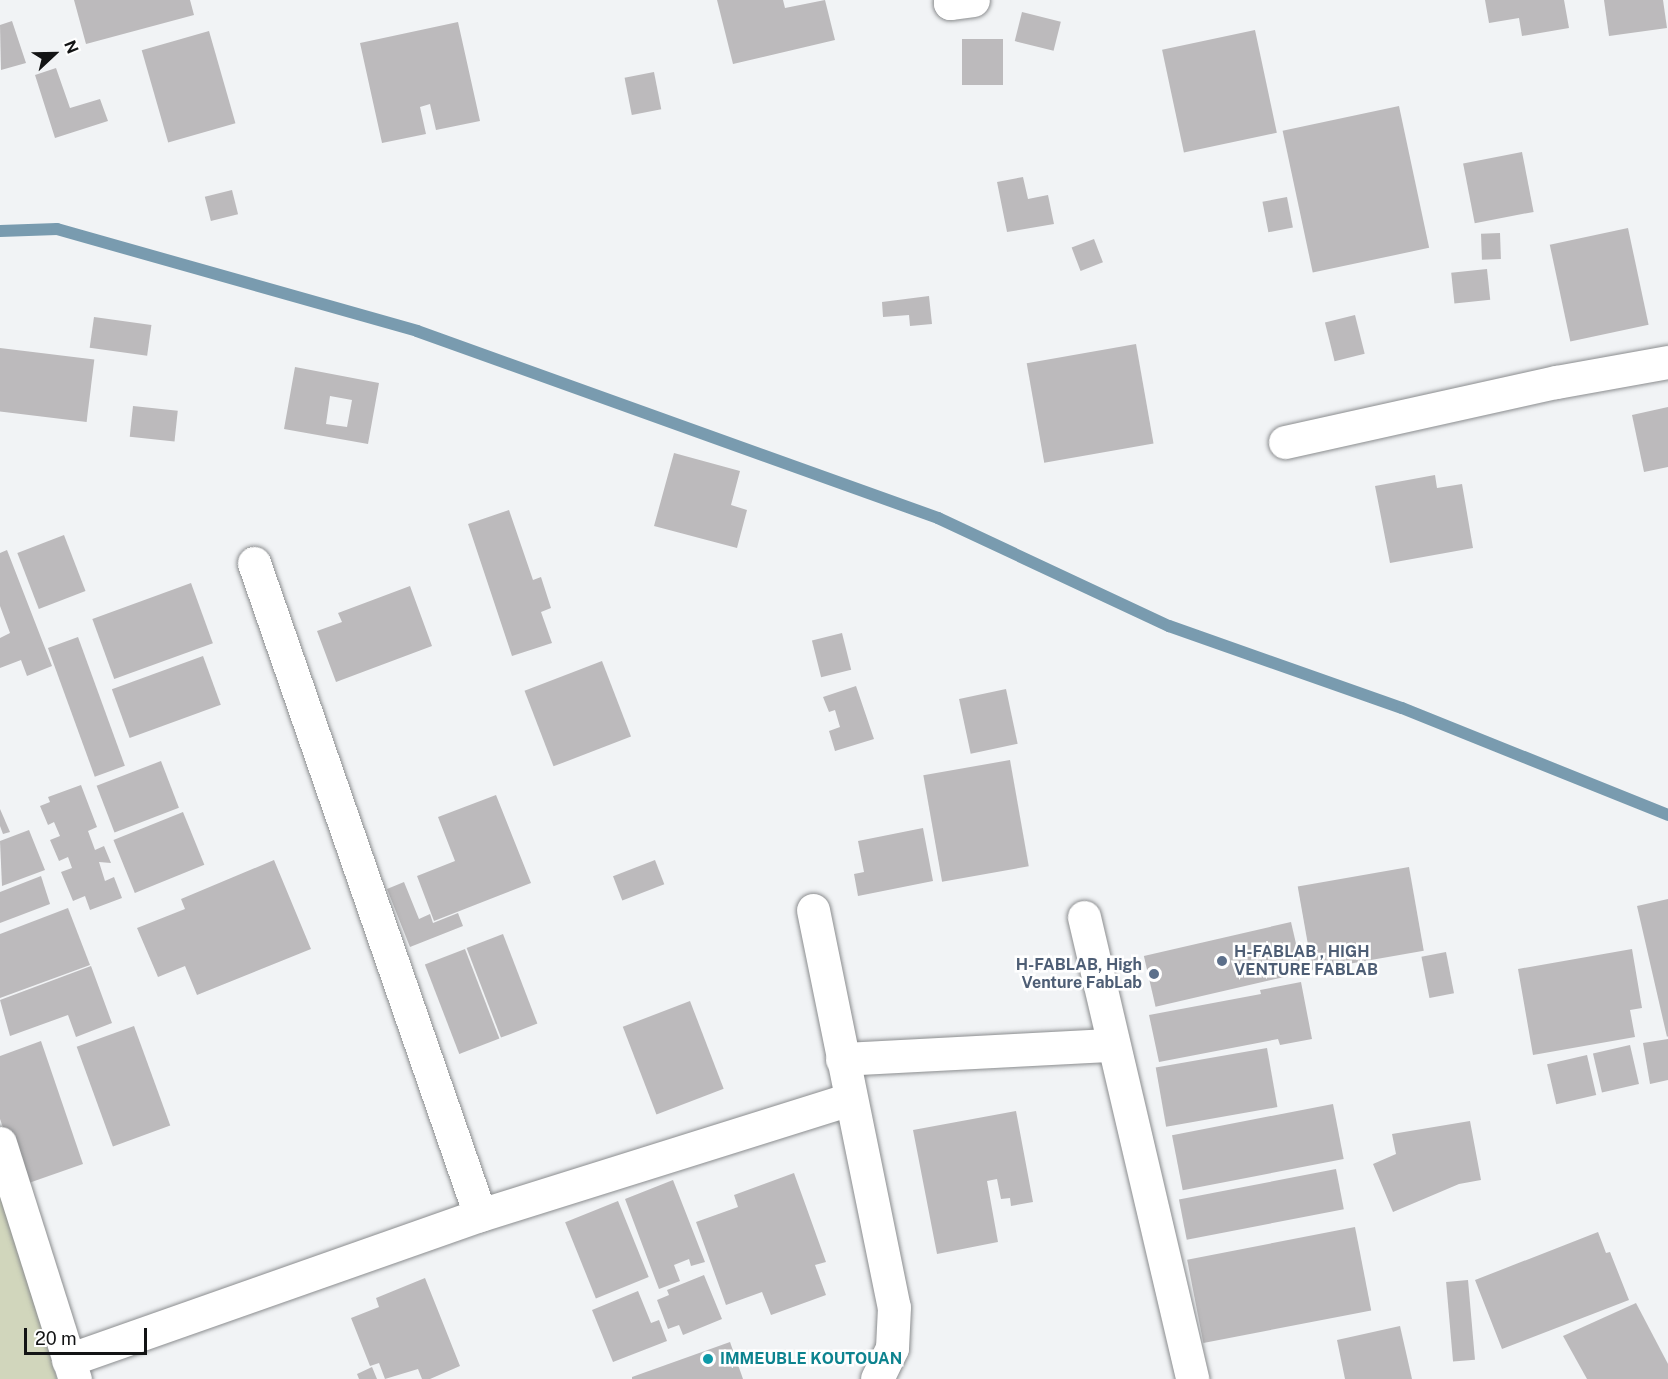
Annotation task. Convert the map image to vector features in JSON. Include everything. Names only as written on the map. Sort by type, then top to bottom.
[{"type":"street","points":[[950,0],[950,3],[973,0]]},
{"type":"street","points":[[1285,442],[1556,382],[1668,362]]},
{"type":"street","points":[[254,563],[480,1215]]},
{"type":"street","points":[[813,910],[894,1307],[891,1348],[877,1379]]},
{"type":"street","points":[[1084,917],[1111,1046],[1192,1379]]},
{"type":"street","points":[[842,1059],[1111,1046]]},
{"type":"street","points":[[0,1143],[72,1370],[480,1215],[850,1099]]},
{"type":"green space","points":[[0,1191],[57,1379],[0,1379]]},
{"type":"building","points":[[74,0],[190,0],[194,15],[86,44]]},
{"type":"building","points":[[717,0],[783,0],[785,8],[825,0],[835,40],[733,64]]},
{"type":"building","points":[[1485,0],[1564,0],[1569,28],[1522,36],[1519,18],[1489,23]]},
{"type":"building","points":[[1604,0],[1663,0],[1667,28],[1609,36]]},
{"type":"building","points":[[1022,12],[1061,22],[1054,51],[1015,41]]},
{"type":"building","points":[[12,21],[26,63],[1,70],[0,25]]},
{"type":"building","points":[[458,22],[480,121],[436,130],[430,104],[420,107],[426,134],[382,143],[360,43]]},
{"type":"building","points":[[1255,30],[1277,133],[1184,152],[1162,50]]},
{"type":"building","points":[[209,31],[235,123],[168,143],[142,50]]},
{"type":"building","points":[[962,39],[1003,39],[1003,85],[962,85]]},
{"type":"building","points":[[56,68],[70,108],[100,99],[108,121],[55,138],[35,75]]},
{"type":"building","points":[[654,72],[661,109],[632,115],[625,78]]},
{"type":"building","points":[[1399,106],[1429,248],[1313,273],[1283,131]]},
{"type":"building","points":[[1522,152],[1534,212],[1475,223],[1463,163]]},
{"type":"building","points":[[1023,177],[1028,199],[1048,195],[1054,224],[1007,232],[997,182]]},
{"type":"building","points":[[232,190],[238,214],[211,221],[205,197]]},
{"type":"building","points":[[1287,197],[1293,227],[1268,232],[1262,202]]},
{"type":"building","points":[[1628,228],[1649,325],[1570,341],[1550,245]]},
{"type":"building","points":[[1500,233],[1501,259],[1482,260],[1481,234]]},
{"type":"building","points":[[1094,239],[1103,262],[1081,271],[1072,248]]},
{"type":"building","points":[[1487,269],[1490,300],[1454,304],[1451,273]]},
{"type":"building","points":[[929,296],[932,324],[910,326],[909,315],[883,317],[882,302]]},
{"type":"building","points":[[1355,315],[1365,354],[1335,361],[1325,322]]},
{"type":"building","points":[[94,317],[151,325],[147,356],[90,348]]},
{"type":"building","points":[[1136,344],[1154,443],[1044,463],[1027,363]]},
{"type":"building","points":[[0,348],[94,360],[87,422],[0,411]]},
{"type":"building","points":[[295,367],[379,383],[368,444],[284,429]],"holes":[[[330,396],[352,400],[347,427],[326,424]]]},
{"type":"building","points":[[133,406],[178,411],[175,442],[130,437]]},
{"type":"building","points":[[1668,407],[1668,467],[1644,472],[1632,415]]},
{"type":"building","points":[[674,453],[740,471],[731,505],[747,510],[737,548],[654,526]]},
{"type":"building","points":[[1435,475],[1437,488],[1462,484],[1473,548],[1390,563],[1375,486]]},
{"type":"building","points":[[509,510],[533,580],[541,577],[551,608],[541,612],[552,643],[512,656],[468,524]]},
{"type":"building","points":[[64,535],[86,591],[39,609],[17,553]]},
{"type":"building","points":[[7,550],[52,666],[27,676],[21,660],[0,668],[0,638],[10,633],[0,606],[0,553]]},
{"type":"building","points":[[191,583],[213,643],[114,679],[92,619]]},
{"type":"building","points":[[410,586],[432,646],[336,682],[317,631],[342,622],[338,613]]},
{"type":"building","points":[[842,633],[851,670],[821,677],[812,640]]},
{"type":"building","points":[[78,637],[125,766],[95,777],[48,648]]},
{"type":"building","points":[[203,656],[221,705],[130,738],[112,689]]},
{"type":"building","points":[[602,661],[631,737],[554,766],[525,691]]},
{"type":"building","points":[[856,686],[874,739],[835,751],[829,731],[840,727],[835,710],[829,712],[823,697]]},
{"type":"building","points":[[1006,689],[1018,744],[971,754],[959,699]]},
{"type":"building","points":[[1010,760],[1029,866],[942,882],[923,775]]},
{"type":"building","points":[[161,761],[179,808],[115,832],[97,786]]},
{"type":"building","points":[[81,785],[97,827],[88,831],[95,850],[104,846],[111,863],[99,862],[105,881],[114,877],[122,898],[90,910],[85,896],[73,901],[61,872],[72,868],[68,857],[59,861],[50,840],[60,836],[54,822],[48,825],[40,806],[50,802],[48,797]]},
{"type":"building","points":[[496,795],[531,883],[434,921],[417,876],[455,861],[438,817]]},
{"type":"building","points":[[0,809],[10,832],[3,834],[0,826]]},
{"type":"building","points":[[183,812],[204,865],[135,893],[113,840]]},
{"type":"building","points":[[923,828],[933,881],[858,896],[854,874],[864,872],[858,841]]},
{"type":"building","points":[[29,830],[45,870],[2,886],[0,841]]},
{"type":"building","points":[[274,860],[311,949],[197,995],[185,966],[158,977],[137,928],[185,909],[181,899]]},
{"type":"building","points":[[655,860],[664,884],[622,900],[613,876]]},
{"type":"building","points":[[1409,867],[1424,951],[1312,970],[1298,887]]},
{"type":"building","points":[[41,876],[50,904],[0,923],[0,892]]},
{"type":"building","points":[[404,882],[419,919],[430,914],[433,923],[458,913],[463,926],[410,947],[387,889]]},
{"type":"building","points":[[1668,899],[1668,1036],[1667,1037],[1637,906]]},
{"type":"building","points":[[68,908],[90,965],[0,998],[0,934]]},
{"type":"building","name":"H-FABLAB , HIGH VENTURE FABLAB","points":[[1291,922],[1303,973],[1156,1007],[1144,956]]},
{"type":"building","points":[[503,934],[537,1024],[501,1038],[467,948]]},
{"type":"building","points":[[465,949],[499,1039],[459,1054],[425,964]]},
{"type":"building","points":[[1632,949],[1642,1008],[1630,1010],[1635,1037],[1533,1055],[1518,969]]},
{"type":"building","points":[[1446,952],[1454,993],[1429,998],[1421,957]]},
{"type":"building","points":[[91,966],[112,1023],[76,1037],[68,1015],[10,1036],[0,1000]]},
{"type":"building","points":[[1301,982],[1312,1039],[1280,1045],[1278,1039],[1159,1062],[1149,1015],[1261,994],[1260,990]]},
{"type":"building","points":[[690,1001],[724,1089],[656,1115],[623,1027]]},
{"type":"building","points":[[134,1026],[170,1126],[113,1146],[77,1047]]},
{"type":"building","points":[[1668,1039],[1668,1080],[1650,1084],[1643,1043]]},
{"type":"building","points":[[41,1041],[83,1164],[23,1185],[0,1119],[0,1056]]},
{"type":"building","points":[[1630,1045],[1639,1084],[1602,1093],[1593,1054]]},
{"type":"building","points":[[1267,1048],[1277,1107],[1166,1127],[1156,1068]]},
{"type":"building","points":[[1587,1055],[1596,1095],[1556,1104],[1547,1064]]},
{"type":"building","points":[[1333,1104],[1344,1159],[1183,1190],[1172,1135]]},
{"type":"building","points":[[1016,1111],[1033,1202],[1011,1206],[1010,1198],[1001,1199],[997,1179],[987,1181],[998,1242],[937,1254],[913,1130]]},
{"type":"building","points":[[1470,1121],[1481,1180],[1459,1184],[1393,1212],[1373,1164],[1396,1154],[1392,1134]]},
{"type":"building","points":[[1336,1169],[1344,1209],[1187,1240],[1179,1200]]},
{"type":"building","points":[[794,1173],[826,1262],[815,1265],[826,1295],[771,1315],[762,1292],[726,1305],[696,1222],[738,1207],[734,1195]]},
{"type":"building","points":[[673,1180],[705,1262],[691,1266],[689,1259],[674,1265],[680,1281],[659,1289],[625,1199]]},
{"type":"building","points":[[618,1201],[649,1277],[596,1298],[565,1222]]},
{"type":"building","points":[[1355,1227],[1371,1310],[1203,1343],[1187,1260]]},
{"type":"building","points":[[1598,1232],[1606,1253],[1610,1252],[1629,1300],[1502,1349],[1475,1280]]},
{"type":"building","points":[[704,1275],[722,1319],[683,1335],[679,1325],[668,1329],[657,1300],[669,1295],[667,1290]]},
{"type":"building","points":[[425,1278],[460,1366],[430,1379],[422,1379],[418,1369],[385,1379],[379,1363],[370,1366],[351,1318],[379,1307],[376,1298]]},
{"type":"building","points":[[1468,1280],[1475,1360],[1453,1362],[1446,1282]]},
{"type":"building","points":[[638,1291],[651,1323],[659,1320],[667,1341],[613,1362],[592,1310]]},
{"type":"building","points":[[1636,1303],[1668,1364],[1668,1379],[1587,1379],[1563,1336]]},
{"type":"building","points":[[1400,1326],[1412,1379],[1345,1379],[1337,1340]]},
{"type":"building","name":"IMMEUBLE KOUTOUAN","points":[[730,1342],[743,1379],[632,1379],[632,1377]]},
{"type":"building","points":[[372,1367],[377,1379],[359,1379],[357,1374]]},
{"type":"waterway","points":[[0,231],[57,229],[417,331],[938,518],[1169,626],[1402,708],[1668,815]]},
{"type":"place","name":"H-FABLAB , HIGH VENTURE FABLAB","points":[[1222,961]]},
{"type":"place","name":"H-FABLAB, High Venture FabLab","points":[[1154,974]]},
{"type":"place","name":"IMMEUBLE KOUTOUAN","points":[[708,1359]]}]
